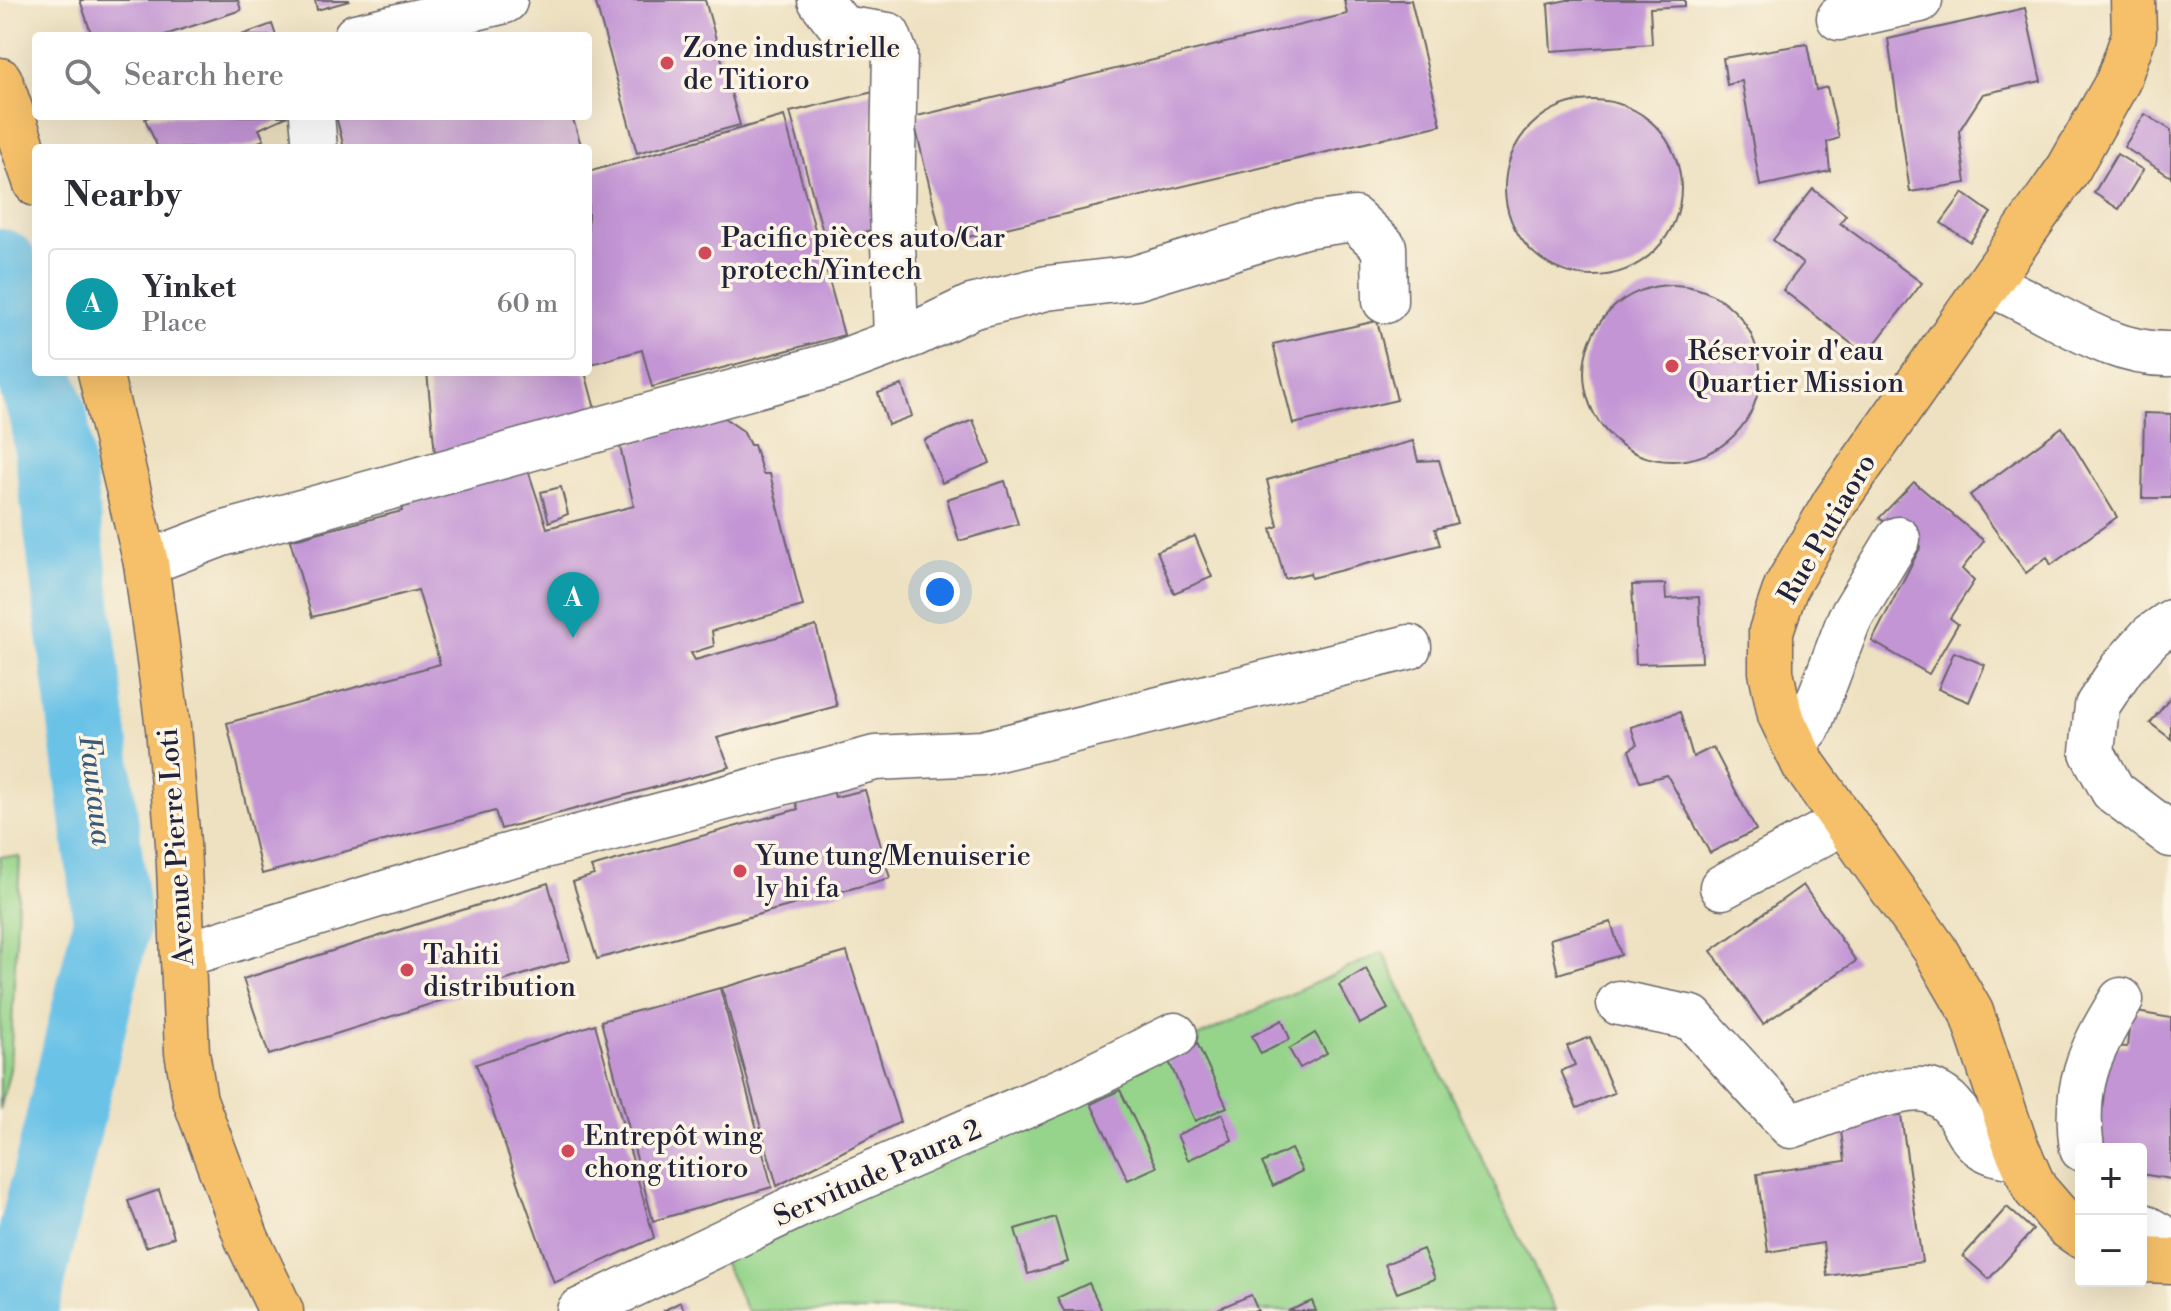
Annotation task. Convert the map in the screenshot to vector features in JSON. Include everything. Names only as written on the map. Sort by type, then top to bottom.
[{"type":"main road","name":"Rue Putiaoro","points":[[2075,1232],[2035,1189],[1971,1012],[1934,948],[1804,765],[1780,715],[1771,672],[1771,631],[1786,587],[1835,502],[2069,168],[2118,81],[2134,35],[2133,0]]},
{"type":"main road","points":[[0,80],[32,172]]},
{"type":"main road","name":"Avenue Pierre Loti","points":[[101,376],[146,563],[169,743],[178,843],[187,1052],[195,1100],[241,1225],[281,1311]]},
{"type":"main road","points":[[2147,1260],[2171,1261]]},
{"type":"street","points":[[820,0],[842,28],[888,35],[895,53],[892,209],[896,341]]},
{"type":"street","points":[[1839,18],[1920,0]]},
{"type":"street","points":[[373,32],[505,1]]},
{"type":"street","points":[[312,120],[315,144]]},
{"type":"street","points":[[146,563],[222,534],[835,364],[971,307],[1047,288],[1135,278],[1304,226],[1354,219],[1384,247],[1385,301]]},
{"type":"street","points":[[1988,284],[2096,338],[2153,354],[2171,354]]},
{"type":"street","points":[[1794,743],[1808,728],[1849,620],[1898,539]]},
{"type":"street","points":[[2171,622],[2151,636],[2122,668],[2097,706],[2092,752],[2113,791],[2171,835]]},
{"type":"street","points":[[183,955],[492,860],[875,758],[982,753],[1409,647]]},
{"type":"street","points":[[1722,887],[1844,822]]},
{"type":"street","points":[[2081,1143],[2078,1119],[2084,1078],[2094,1045],[2121,1000]]},
{"type":"street","points":[[1619,1003],[1692,1018],[1791,1126],[1898,1090],[1930,1091],[1947,1100],[1978,1146],[2002,1156],[2021,1157]]},
{"type":"street","name":"Servitude Paura 2","points":[[579,1311],[814,1198],[1074,1085],[1175,1035]]},
{"type":"street","points":[[2147,1228],[2171,1242]]},
{"type":"green space","points":[[0,856],[20,857],[10,1069],[0,1110]]},
{"type":"green space","points":[[1383,952],[1555,1311],[747,1311],[720,1255]]},
{"type":"building","points":[[80,0],[238,0],[241,10],[174,32],[91,32]]},
{"type":"building","points":[[315,0],[349,0],[349,1],[317,10]]},
{"type":"building","name":"Zone industrielle de Titioro","points":[[595,0],[705,0],[740,125],[637,153]]},
{"type":"building","points":[[1344,0],[1411,0],[1441,125],[943,243],[913,117],[1347,14]]},
{"type":"building","points":[[1567,0],[1685,0],[1685,6],[1650,8],[1652,44],[1551,51],[1548,4]]},
{"type":"building","points":[[2025,8],[2041,81],[1983,94],[1959,131],[1966,183],[1910,192],[1888,39]]},
{"type":"building","points":[[272,24],[275,32],[250,32]]},
{"type":"building","points":[[1807,44],[1816,90],[1827,87],[1839,138],[1827,142],[1830,171],[1760,186],[1742,81],[1727,85],[1723,58]]},
{"type":"building","points":[[873,92],[871,230],[826,243],[790,112]]},
{"type":"building","points":[[1593,100],[1627,106],[1655,126],[1675,154],[1681,188],[1675,222],[1655,250],[1627,270],[1593,276],[1559,270],[1531,250],[1511,222],[1505,188],[1511,154],[1531,126],[1559,106]]},
{"type":"building","points":[[2145,114],[2171,130],[2171,177],[2124,147]]},
{"type":"building","name":"Pacific pièces auto/Car protech/Yintech","points":[[784,116],[844,335],[652,387],[642,350],[592,364],[592,171]]},
{"type":"building","points":[[145,120],[279,120],[259,129],[264,140],[253,144],[156,144]]},
{"type":"building","points":[[337,120],[573,120],[581,144],[343,144]]},
{"type":"building","points":[[2117,154],[2143,170],[2119,209],[2094,193]]},
{"type":"building","points":[[1813,189],[1846,215],[1840,223],[1922,283],[1866,355],[1783,290],[1803,264],[1773,240]]},
{"type":"building","points":[[1963,193],[1991,213],[1970,242],[1941,223]]},
{"type":"building","name":"Réservoir d'eau Quartier Mission","points":[[1672,285],[1706,291],[1734,311],[1754,339],[1760,373],[1754,407],[1734,435],[1706,455],[1672,461],[1638,455],[1610,435],[1590,407],[1584,373],[1590,339],[1610,311],[1638,291]]},
{"type":"building","points":[[1377,321],[1397,400],[1293,424],[1273,344]]},
{"type":"building","points":[[427,376],[586,376],[595,409],[435,454]]},
{"type":"building","points":[[902,385],[912,416],[888,425],[878,393]]},
{"type":"building","points":[[2144,413],[2171,414],[2171,498],[2142,498]]},
{"type":"building","points":[[723,417],[743,431],[750,445],[754,445],[763,474],[770,474],[803,606],[712,631],[714,646],[691,653],[695,660],[816,626],[837,706],[717,738],[730,767],[501,829],[495,811],[262,874],[227,723],[440,664],[418,590],[312,617],[290,540],[402,511],[401,504],[528,470],[547,528],[634,506],[620,447]]},
{"type":"building","points":[[973,420],[990,463],[942,483],[924,440]]},
{"type":"building","points":[[2062,427],[2117,517],[2051,565],[2047,557],[2026,573],[1970,495]]},
{"type":"building","points":[[1413,441],[1418,461],[1439,460],[1457,523],[1435,529],[1440,545],[1311,578],[1310,573],[1285,579],[1271,529],[1278,526],[1267,480]]},
{"type":"building","points":[[1005,481],[1018,524],[959,541],[947,499]]},
{"type":"building","points":[[1914,482],[1984,541],[1962,569],[1974,581],[1950,618],[1958,624],[1929,674],[1872,641],[1921,546],[1879,518]]},
{"type":"building","points":[[561,487],[568,514],[549,522],[541,492]]},
{"type":"building","points":[[1195,536],[1212,577],[1174,593],[1157,551]]},
{"type":"building","points":[[1665,584],[1666,599],[1699,597],[1702,662],[1636,664],[1632,585]]},
{"type":"building","points":[[1954,652],[1985,665],[1969,702],[1938,689]]},
{"type":"building","points":[[2171,697],[2171,739],[2150,723]]},
{"type":"building","points":[[1680,712],[1693,757],[1713,747],[1756,830],[1710,853],[1667,775],[1640,782],[1629,750],[1637,745],[1631,727]]},
{"type":"building","name":"Yune tung/Menuiserie ly hi fa","points":[[831,784],[835,797],[865,790],[890,878],[597,959],[573,882],[594,875],[591,867],[798,809],[793,793]]},
{"type":"building","name":"Tahiti distribution","points":[[548,883],[570,960],[269,1055],[243,979]]},
{"type":"building","points":[[1803,885],[1856,961],[1763,1024],[1711,951]]},
{"type":"building","points":[[1611,922],[1621,955],[1558,974],[1550,939]]},
{"type":"building","name":"Entrepôt wing chong titioro","points":[[847,952],[900,1122],[777,1186],[722,988]]},
{"type":"building","points":[[1366,969],[1388,1009],[1360,1024],[1339,985]]},
{"type":"building","name":"Entrepôt wing chong titioro","points":[[720,988],[772,1187],[653,1221],[601,1021]]},
{"type":"building","points":[[2131,1011],[2171,1018],[2171,1179],[2147,1175],[2147,1143],[2097,1143],[2094,1127],[2109,1046],[2127,1047]]},
{"type":"building","points":[[1282,1020],[1290,1039],[1261,1054],[1252,1036]]},
{"type":"building","name":"Entrepôt wing chong titioro","points":[[595,1024],[654,1238],[554,1283],[476,1064]]},
{"type":"building","points":[[1315,1033],[1327,1053],[1300,1068],[1289,1049]]},
{"type":"building","points":[[1590,1037],[1614,1093],[1577,1108],[1561,1071],[1575,1065],[1567,1046]]},
{"type":"building","points":[[1197,1043],[1227,1107],[1195,1121],[1167,1057]]},
{"type":"building","points":[[1120,1090],[1157,1167],[1128,1180],[1091,1104]]},
{"type":"building","points":[[1222,1114],[1232,1140],[1188,1160],[1177,1135]]},
{"type":"building","points":[[1901,1115],[1922,1262],[1827,1276],[1823,1243],[1768,1252],[1757,1174],[1845,1161],[1840,1124]]},
{"type":"building","points":[[1291,1149],[1302,1171],[1273,1186],[1262,1163]]},
{"type":"building","points":[[159,1190],[174,1237],[146,1247],[128,1201]]},
{"type":"building","points":[[2007,1207],[2033,1230],[1989,1279],[1963,1256]]},
{"type":"building","points":[[1055,1217],[1068,1262],[1028,1274],[1015,1229]]},
{"type":"building","points":[[1423,1249],[1435,1279],[1397,1293],[1385,1264]]},
{"type":"building","points":[[1089,1283],[1102,1311],[1064,1311],[1057,1298]]},
{"type":"building","points":[[1251,1295],[1258,1311],[1213,1311]]},
{"type":"building","points":[[1312,1301],[1316,1311],[1288,1311]]},
{"type":"building","points":[[680,1302],[685,1311],[663,1311]]},
{"type":"waterway","name":"Fautaua","points":[[0,268],[32,366]]},
{"type":"waterway","name":"Fautaua","points":[[19,1311],[112,921],[49,418],[35,376]]},
{"type":"place","name":"Zone industrielle de Titioro","points":[[667,63]]},
{"type":"place","name":"Pacific pièces auto/Car protech/Yintech","points":[[705,253]]},
{"type":"place","name":"Réservoir d'eau Quartier Mission","points":[[1672,366]]},
{"type":"place","name":"Yinket","points":[[573,638]]},
{"type":"place","name":"Yune tung/Menuiserie ly hi fa","points":[[740,871]]},
{"type":"place","name":"Tahiti distribution","points":[[407,970]]},
{"type":"place","name":"Entrepôt wing chong titioro","points":[[568,1151]]}]
